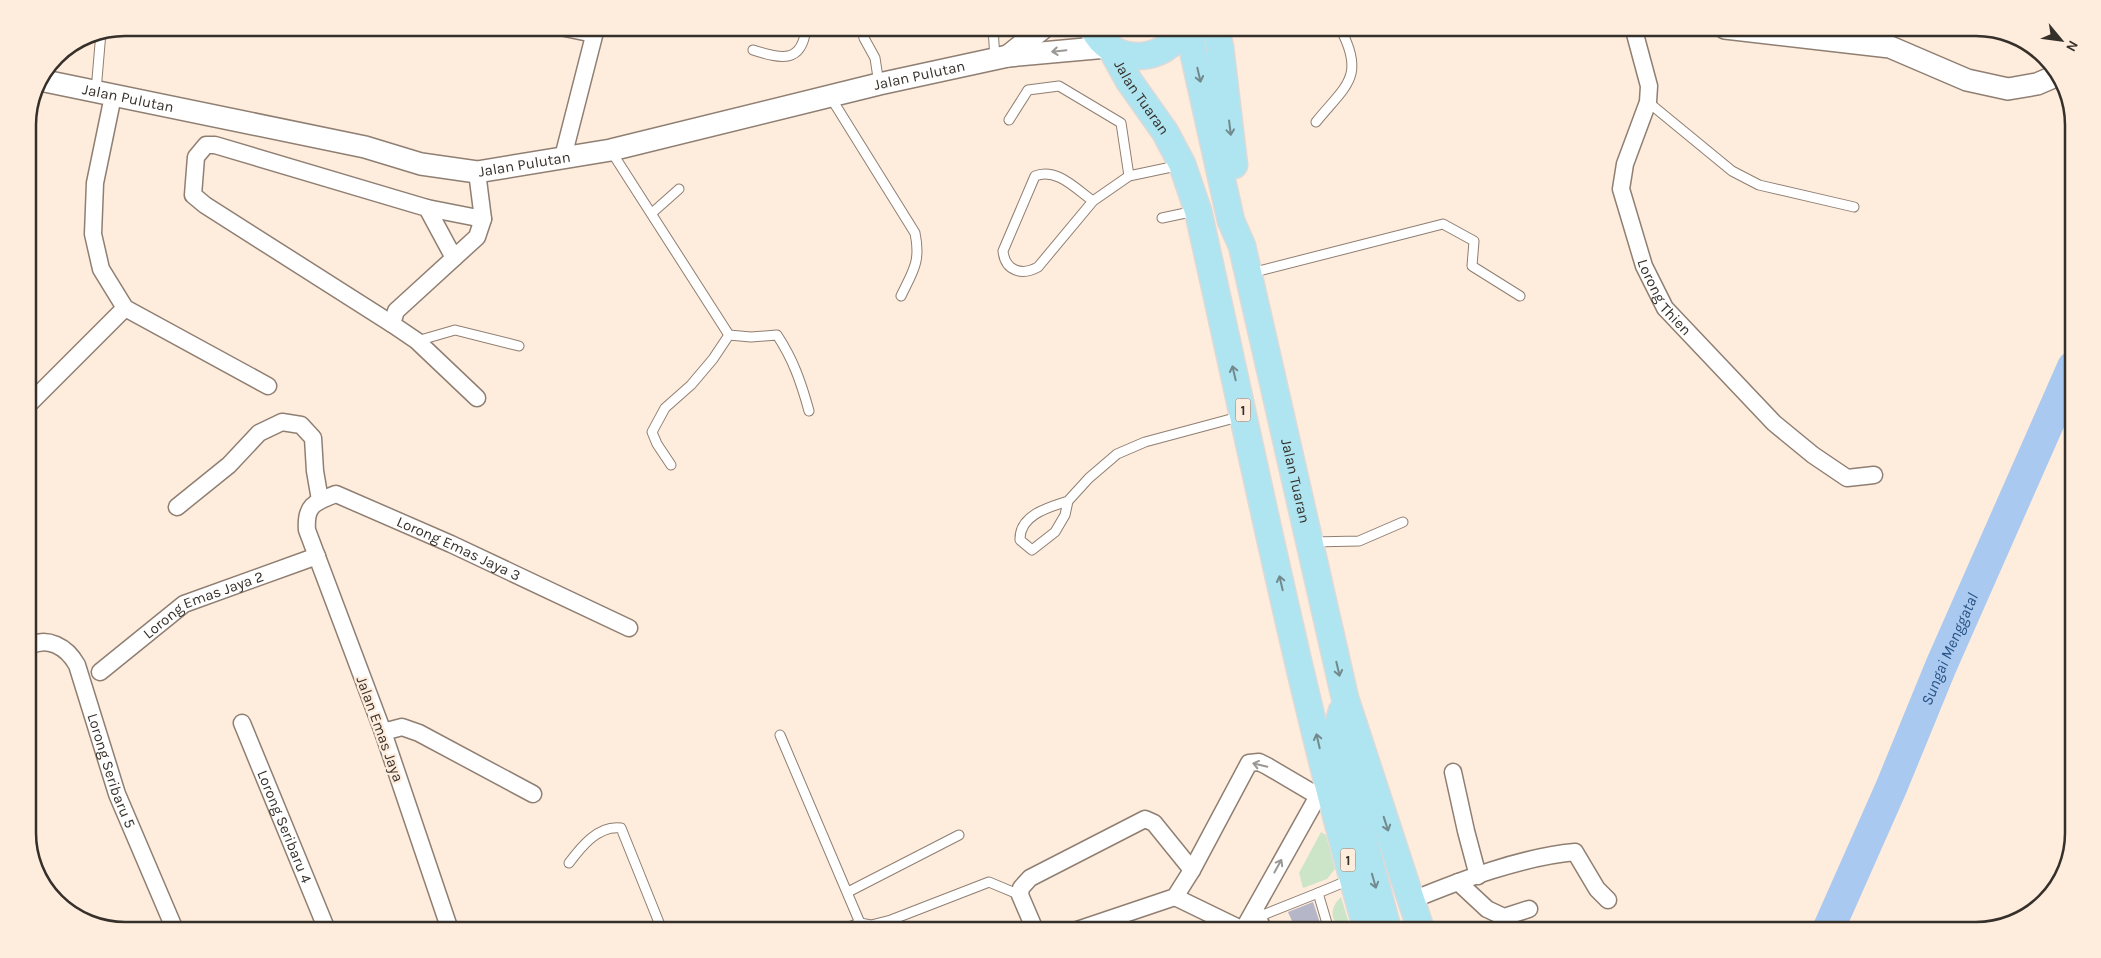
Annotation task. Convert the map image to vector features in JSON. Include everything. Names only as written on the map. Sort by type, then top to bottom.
[{"type":"main road","points":[[1104,41],[1122,55],[1146,57],[1157,53],[1178,36]]},
{"type":"main road","name":"Jalan Tuaran","points":[[1190,36],[1232,221],[1242,246],[1345,698],[1418,922]]},
{"type":"main road","points":[[1217,36],[1241,220],[1242,246]]},
{"type":"main road","name":"Jalan Tuaran","points":[[1104,41],[1129,82],[1166,132],[1182,164],[1198,211],[1294,640],[1323,792],[1365,922]]},
{"type":"main road","points":[[1248,273],[1238,295],[1320,653],[1316,661],[1312,663],[1304,660],[1294,640]]},
{"type":"main road","points":[[1345,698],[1337,729],[1354,803],[1386,922]]},
{"type":"street","points":[[563,158],[594,36]]},
{"type":"street","name":"Jalan Pulutan","points":[[1002,58],[1033,36]]},
{"type":"street","name":"Lorong Thien","points":[[1636,36],[1648,86],[1648,102],[1625,164],[1621,189],[1644,266],[1665,308],[1774,423],[1812,455],[1847,478],[1874,475]]},
{"type":"street","points":[[1794,36],[1890,47],[1968,80],[2008,90],[2036,84],[2051,78]]},
{"type":"street","name":"Jalan Pulutan","points":[[48,82],[365,147],[421,164],[477,172],[611,150],[831,98],[879,84],[1002,58],[1104,41]]},
{"type":"street","points":[[104,93],[95,183],[93,234],[101,268],[125,308],[268,386]]},
{"type":"street","points":[[477,398],[417,341],[205,205],[193,195],[196,157],[206,145],[215,145],[427,208],[483,219]]},
{"type":"street","points":[[392,324],[396,311],[477,237],[483,219],[477,172]]},
{"type":"street","points":[[427,208],[454,258]]},
{"type":"street","points":[[36,396],[125,308]]},
{"type":"street","points":[[177,507],[229,465],[259,433],[282,422],[301,425],[313,438],[314,470],[320,500]]},
{"type":"street","name":"Lorong Emas Jaya 3","points":[[320,500],[336,494],[451,544],[629,628]]},
{"type":"street","name":"Jalan Emas Jaya","points":[[320,500],[310,507],[306,518],[307,530],[383,732],[447,922]]},
{"type":"street","name":"Lorong Emas Jaya 2","points":[[100,672],[184,604],[317,556]]},
{"type":"street","name":"Lorong Seribaru 5","points":[[36,643],[47,642],[60,646],[72,656],[77,665],[117,794],[172,922]]},
{"type":"street","name":"Lorong Seribaru 4","points":[[242,723],[324,922]]},
{"type":"street","points":[[383,732],[402,727],[418,733],[533,794]]},
{"type":"street","points":[[1101,922],[1175,897],[1192,870],[1250,763],[1259,762],[1323,792],[1259,919]]},
{"type":"street","points":[[1453,772],[1478,876]]},
{"type":"street","points":[[1032,922],[1020,895],[1021,888],[1030,878],[1145,819],[1154,823],[1192,870]]},
{"type":"street","points":[[1410,901],[1458,882],[1552,854],[1575,852],[1597,889],[1608,900]]},
{"type":"street","points":[[1458,882],[1487,909],[1504,917],[1529,908]]},
{"type":"street","points":[[1175,897],[1227,922]]},
{"type":"lane","points":[[754,50],[776,57],[788,57],[798,50],[805,36]]},
{"type":"lane","points":[[864,36],[875,58],[879,84]]},
{"type":"lane","points":[[995,36],[1002,58]]},
{"type":"lane","points":[[1316,122],[1350,80],[1353,64],[1351,50],[1344,36]]},
{"type":"lane","points":[[101,39],[104,93]]},
{"type":"lane","points":[[1010,120],[1028,90],[1058,86],[1121,123],[1129,176]]},
{"type":"lane","points":[[831,98],[915,233],[919,252],[916,266],[901,296]]},
{"type":"lane","points":[[1648,102],[1732,171],[1759,184],[1854,207]]},
{"type":"lane","points":[[611,150],[730,335]]},
{"type":"lane","points":[[1093,201],[1056,175],[1045,172],[1035,176],[1003,251],[1006,262],[1017,271],[1024,273],[1038,267],[1093,201],[1129,176],[1182,164]]},
{"type":"lane","points":[[652,213],[679,188]]},
{"type":"lane","points":[[1162,218],[1198,211]]},
{"type":"lane","points":[[1248,273],[1443,224],[1474,240],[1472,266],[1520,296]]},
{"type":"lane","points":[[417,341],[455,330],[519,346]]},
{"type":"lane","points":[[730,335],[751,337],[776,335],[790,355],[809,411]]},
{"type":"lane","points":[[671,465],[657,444],[652,432],[664,408],[691,385],[730,335]]},
{"type":"lane","points":[[1068,502],[1041,510],[1027,521],[1020,532],[1020,540],[1032,550],[1055,532],[1065,515],[1068,502],[1089,478],[1117,454],[1161,438],[1244,416]]},
{"type":"lane","points":[[1310,542],[1359,541],[1403,522]]},
{"type":"lane","points":[[780,735],[860,922]]},
{"type":"lane","points":[[569,863],[586,842],[612,827],[621,828],[659,922]]},
{"type":"lane","points":[[848,892],[959,835]]},
{"type":"lane","points":[[1259,919],[1342,883],[1351,875]]},
{"type":"lane","points":[[883,922],[990,882],[1020,895]]},
{"type":"lane","points":[[1318,893],[1327,922]]},
{"type":"green space","points":[[1321,832],[1326,835],[1335,869],[1327,879],[1303,888],[1299,873]]},
{"type":"green space","points":[[1341,897],[1349,922],[1335,922],[1333,908]]},
{"type":"building","points":[[1313,902],[1320,922],[1292,922],[1288,912]]},
{"type":"waterway","name":"Sungai Menggatal","points":[[1832,922],[1891,788],[1941,666],[2065,385]]}]
